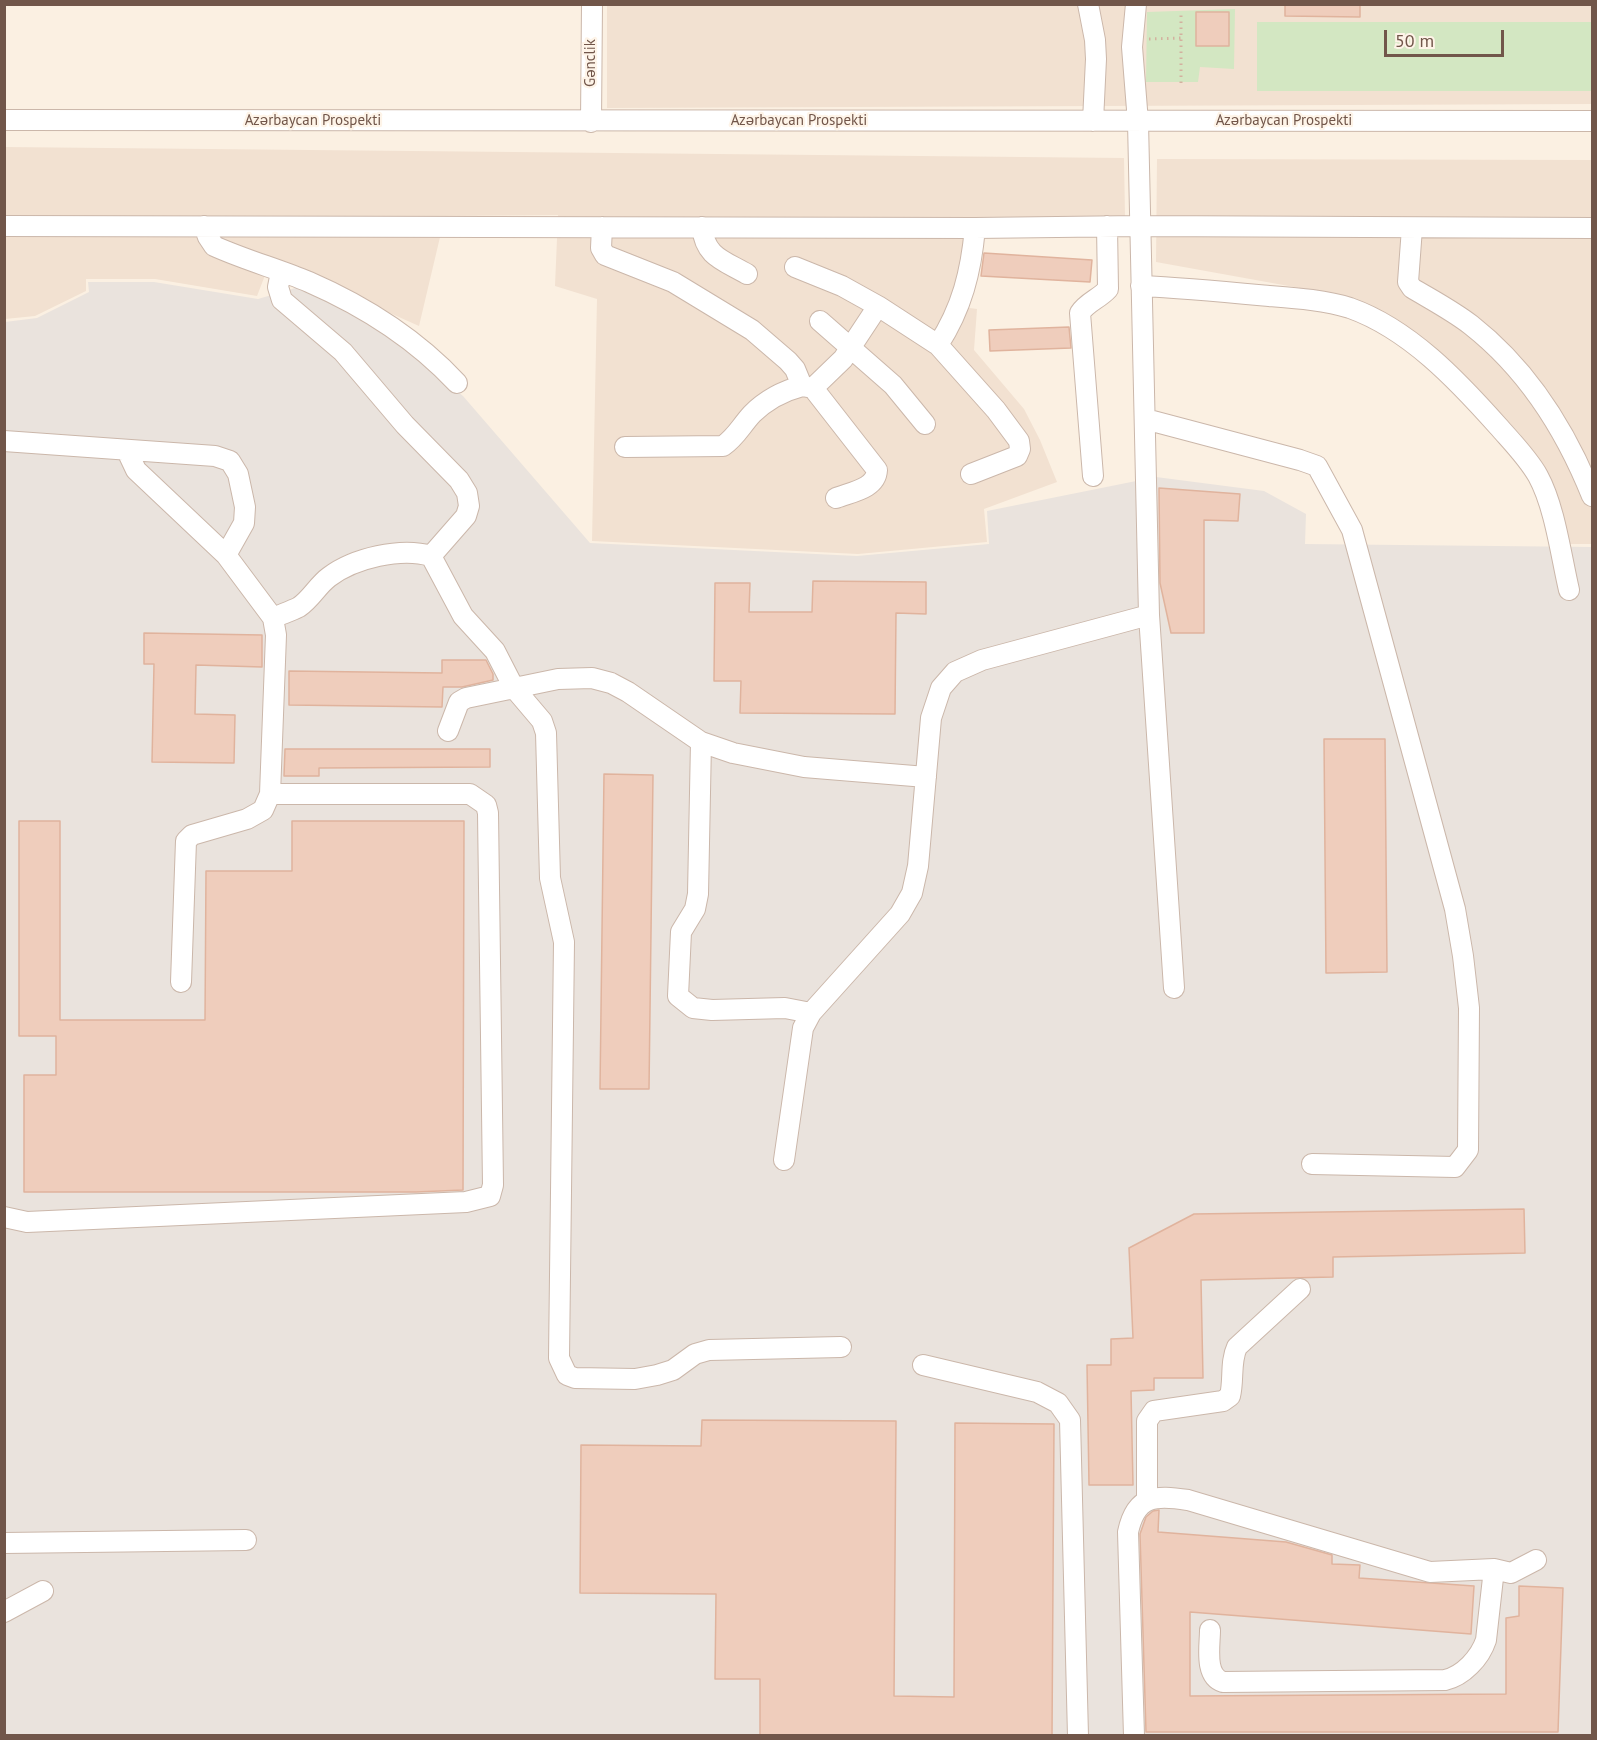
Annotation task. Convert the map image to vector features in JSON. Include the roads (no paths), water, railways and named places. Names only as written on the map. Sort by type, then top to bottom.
[{"type":"street","name":"Gənclik","points":[[591,122],[592,4]]},
{"type":"street","points":[[1088,4],[1096,59],[1093,121]]},
{"type":"street","points":[[1136,4],[1132,47],[1138,122],[1149,615],[1174,988]]},
{"type":"street","name":"Azərbaycan Prospekti","points":[[4,120],[1593,121]]},
{"type":"street","points":[[4,226],[1593,228]]},
{"type":"street","points":[[204,226],[214,246],[309,282],[388,323],[436,360],[457,383]]},
{"type":"street","points":[[1094,476],[1080,313],[1085,305],[1102,296],[1108,289],[1107,226]]},
{"type":"street","points":[[602,227],[601,248],[605,255],[673,282],[752,330],[795,369],[807,387],[877,470],[877,477],[871,485],[836,498]]},
{"type":"street","points":[[702,227],[704,241],[709,251],[747,274]]},
{"type":"street","points":[[938,345],[951,322],[968,279],[975,228]]},
{"type":"street","points":[[1412,228],[1407,282],[1412,288],[1470,324],[1499,349],[1539,397],[1563,433],[1593,496]]},
{"type":"street","points":[[795,267],[842,286],[878,306],[938,345],[996,410],[1019,441],[1020,449],[1017,456],[971,474]]},
{"type":"street","points":[[281,272],[278,286],[282,300],[343,352],[405,425],[459,480],[467,493],[469,506],[466,516],[431,556]]},
{"type":"street","points":[[1141,286],[1195,288],[1300,299],[1348,308],[1374,318],[1408,341],[1443,369],[1490,416],[1538,475],[1548,499],[1569,590]]},
{"type":"street","points":[[625,447],[723,446],[734,439],[752,414],[776,395],[807,387],[843,359],[878,306]]},
{"type":"street","points":[[820,321],[893,385],[926,424]]},
{"type":"street","points":[[1145,419],[1317,466],[1352,530],[1455,909],[1469,1008],[1468,1150],[1455,1167],[1312,1164]]},
{"type":"street","points":[[4,441],[215,456],[230,461],[238,474],[245,507],[244,523],[225,555]]},
{"type":"street","points":[[127,451],[136,470],[225,555],[273,618],[276,634],[270,794],[263,810],[247,819],[192,835],[186,841],[181,982]]},
{"type":"street","points":[[273,618],[300,606],[327,578],[342,568],[372,558],[404,552],[431,556]]},
{"type":"street","points":[[431,556],[463,616],[495,651],[514,688],[542,721],[546,733],[550,878],[564,942],[559,1358],[562,1367],[567,1375],[575,1378],[634,1379],[673,1370],[695,1354],[709,1350],[841,1347]]},
{"type":"street","points":[[784,1160],[803,1029],[811,1013],[900,914],[912,893],[918,866],[931,718],[941,688],[955,672],[982,660],[1149,615]]},
{"type":"street","points":[[448,731],[459,702],[466,698],[572,677],[592,678],[611,683],[628,692],[701,742],[733,753],[804,767],[926,777]]},
{"type":"street","points":[[701,742],[698,894],[695,909],[681,932],[678,996],[693,1008],[712,1010],[785,1008],[811,1013]]},
{"type":"street","points":[[4,1217],[27,1222],[265,1212],[466,1202],[490,1196],[493,1185],[486,805],[470,794],[270,794]]},
{"type":"street","points":[[1147,1500],[1147,1421],[1151,1414],[1223,1401],[1230,1396],[1233,1384],[1233,1356],[1237,1347],[1300,1289]]},
{"type":"street","points":[[923,1365],[1037,1392],[1058,1403],[1070,1420],[1078,1736]]},
{"type":"street","points":[[1134,1736],[1128,1532],[1131,1518],[1137,1507],[1147,1500],[1166,1497],[1188,1500],[1430,1572],[1494,1569],[1511,1573],[1536,1560]]},
{"type":"street","points":[[4,1543],[246,1540]]},
{"type":"street","points":[[1210,1630],[1211,1672],[1216,1680],[1223,1682],[1445,1680],[1457,1677],[1482,1651],[1486,1640],[1494,1569]]},
{"type":"street","points":[[4,1612],[43,1592]]}]
